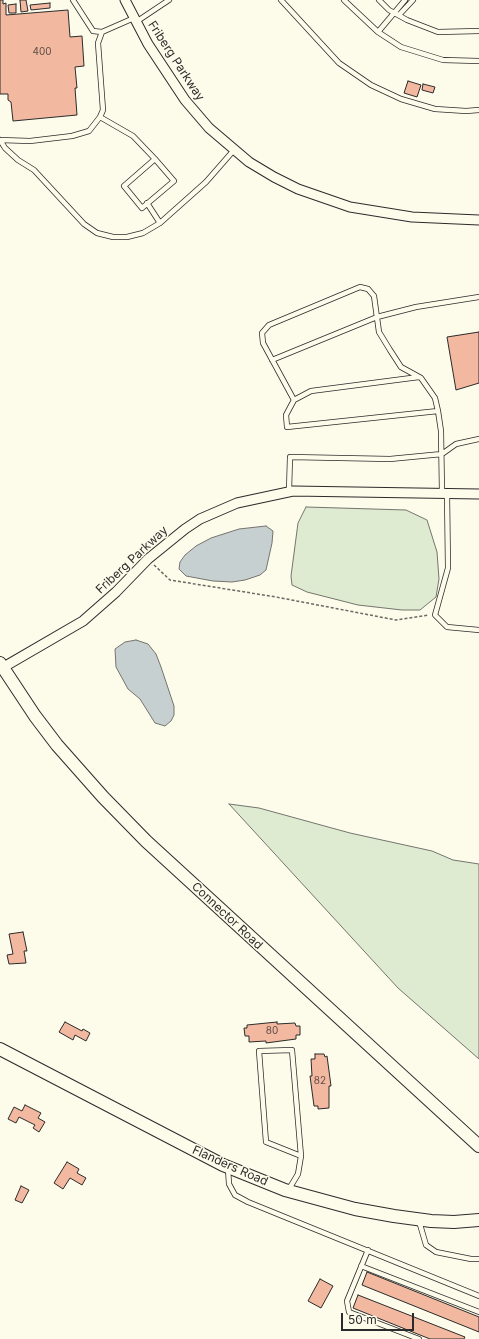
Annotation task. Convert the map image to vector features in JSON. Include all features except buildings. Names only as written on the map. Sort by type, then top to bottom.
[{"type":"street","name":"Friberg Parkway","points":[[125,0],[148,44],[185,100],[209,128],[249,162],[298,189],[350,207],[412,217],[479,220]]},
{"type":"street","name":"Friberg Parkway","points":[[1,666],[83,621],[116,592],[148,558],[167,541],[206,516],[237,503],[289,492],[479,494]]},
{"type":"street","name":"Connector Road","points":[[1,666],[57,745],[103,797],[146,841],[479,1146]]},
{"type":"street","name":"Flanders Road","points":[[0,1049],[228,1167],[288,1191],[355,1209],[419,1220],[454,1222],[479,1220]]},
{"type":"lane","points":[[73,0],[93,31],[102,32],[135,20],[169,0]]},
{"type":"lane","points":[[281,0],[339,63],[371,85],[401,99],[435,109],[466,111],[479,110]]},
{"type":"lane","points":[[344,0],[378,32],[401,47],[443,60],[479,61]]},
{"type":"lane","points":[[378,0],[407,20],[438,32],[479,32]]},
{"type":"lane","points":[[378,32],[405,0]]},
{"type":"lane","points":[[399,15],[413,0]]},
{"type":"lane","points":[[0,140],[30,141],[72,136],[89,131],[100,117],[102,110],[98,43],[102,32]]},
{"type":"lane","points":[[100,117],[133,136],[155,159],[174,181],[142,208],[124,186],[155,159]]},
{"type":"lane","points":[[0,140],[5,148],[18,160],[34,170],[84,224],[97,233],[113,237],[127,237],[143,233],[160,223],[206,182],[234,150]]},
{"type":"lane","points":[[147,203],[160,223]]},
{"type":"lane","points":[[294,400],[263,343],[262,333],[269,325],[360,287],[368,289],[374,296],[379,332],[401,367],[419,377],[435,398],[438,410],[441,431],[445,493],[448,568],[435,615],[447,627],[479,630]]},
{"type":"lane","points":[[272,360],[376,317],[416,307],[479,297]]},
{"type":"lane","points":[[419,377],[311,391],[294,400],[286,415],[287,427],[438,410]]},
{"type":"lane","points":[[289,492],[290,457],[390,459],[442,454],[456,444],[479,439]]},
{"type":"lane","points":[[288,1191],[298,1174],[300,1156],[292,1050],[259,1051],[266,1142],[300,1156]]},
{"type":"lane","points":[[228,1167],[229,1184],[234,1195],[479,1296]]},
{"type":"lane","points":[[419,1220],[426,1244],[436,1252],[479,1259]]},
{"type":"lane","points":[[368,1250],[347,1301],[350,1312],[419,1339]]},
{"type":"lane","points":[[361,1266],[479,1312]]},
{"type":"path","points":[[148,558],[170,580],[276,597],[396,620],[435,615]]},
{"type":"green space","points":[[306,507],[406,510],[427,520],[437,552],[439,579],[436,597],[420,610],[402,610],[358,605],[307,592],[292,585],[291,576],[298,523]]},
{"type":"green space","points":[[229,804],[259,808],[350,833],[432,851],[453,860],[479,864],[479,1059],[398,988]]},
{"type":"shaded area","points":[[266,526],[273,531],[272,543],[266,570],[260,575],[245,580],[232,582],[213,581],[186,576],[179,569],[180,562],[185,555],[196,546],[211,538],[239,529]]},
{"type":"shaded area","points":[[136,640],[148,644],[156,654],[161,667],[174,706],[174,715],[171,721],[165,726],[155,723],[140,699],[128,689],[116,667],[115,649],[125,642]]}]
